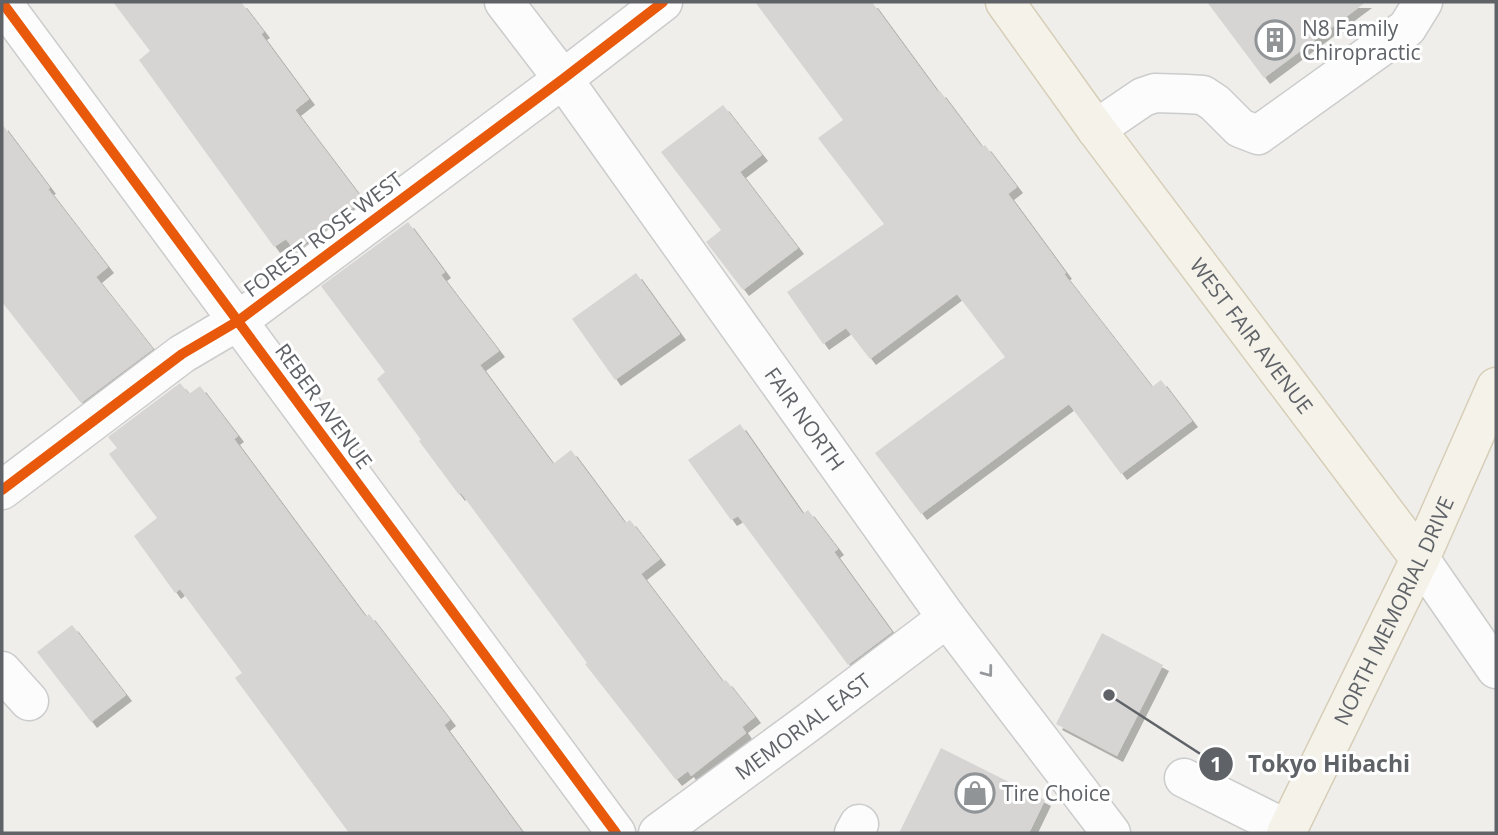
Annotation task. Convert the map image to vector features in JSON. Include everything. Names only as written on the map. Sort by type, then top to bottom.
[{"type":"main road","name":"WEST FAIR AVENUE","points":[[1004,2],[1420,559]]},
{"type":"main road","name":"NORTH MEMORIAL DRIVE","points":[[1287,832],[1420,559],[1496,387]]},
{"type":"street","name":"REBER AVENUE","points":[[2,2],[616,833]]},
{"type":"street","name":"FAIR NORTH","points":[[504,2],[563,79],[947,618],[1111,833]]},
{"type":"street","name":"FOREST ROSE WEST","points":[[2,490],[182,354],[238,321],[663,2]]},
{"type":"street","points":[[1096,128],[1143,97],[1155,93],[1187,94],[1203,95],[1240,128],[1258,135],[1407,28],[1423,2]]},
{"type":"street","name":"WEST FAIR AVENUE","points":[[1420,559],[1496,669]]},
{"type":"street","name":"MEMORIAL EAST","points":[[658,833],[947,618]]},
{"type":"street","points":[[2,671],[29,701]]},
{"type":"street","points":[[1184,778],[1287,832]]},
{"type":"building","points":[[113,2],[241,2],[309,99],[295,110],[363,200],[295,251],[286,239],[274,247],[139,60],[150,51]]},
{"type":"building","points":[[755,2],[872,2],[938,92],[940,91],[982,147],[985,145],[1017,187],[1008,194],[1066,273],[1064,274],[1152,387],[1161,380],[1192,421],[1121,474],[1069,404],[921,514],[875,453],[1005,357],[957,294],[870,359],[846,328],[823,344],[787,292],[884,224],[818,138],[843,120]]},
{"type":"building","name":"N8 Family Chiropractic","points":[[1207,2],[1366,2],[1264,78]]},
{"type":"building","points":[[723,105],[762,155],[740,172],[798,248],[743,290],[706,242],[721,230],[661,152]]},
{"type":"building","points":[[2,124],[108,267],[96,277],[153,349],[81,403],[2,302]]},
{"type":"building","points":[[408,222],[445,272],[441,275],[499,351],[480,365],[553,464],[571,450],[625,523],[630,520],[660,559],[641,574],[723,682],[726,680],[755,717],[742,727],[746,733],[691,776],[688,771],[676,780],[585,664],[587,663],[461,493],[459,495],[419,441],[421,440],[377,379],[385,372],[321,286]]},
{"type":"building","points":[[636,273],[680,334],[615,380],[572,319]]},
{"type":"building","points":[[180,383],[189,394],[200,386],[238,436],[234,439],[366,617],[369,614],[450,720],[444,725],[523,833],[349,833],[235,678],[242,673],[180,589],[175,593],[134,536],[157,518],[109,454],[117,448],[108,437]]},
{"type":"building","points":[[740,424],[803,514],[808,510],[838,549],[834,552],[892,632],[848,665],[738,516],[731,520],[688,460]]},
{"type":"building","points":[[72,625],[126,695],[91,722],[37,652]]},
{"type":"building","points":[[1102,633],[1163,665],[1117,756],[1056,724]]},
{"type":"building","name":"Tire Choice","points":[[941,748],[1045,800],[1029,833],[899,833]]},
{"type":"cycle path","points":[[2,2],[616,833]]},
{"type":"cycle path","points":[[2,490],[182,354],[238,321],[663,2]]},
{"type":"place","name":"N8 Family Chiropractic","points":[[1275,40]]},
{"type":"place","name":"Tokyo Hibachi","points":[[1109,695]]},
{"type":"place","name":"Tire Choice","points":[[975,793]]}]
